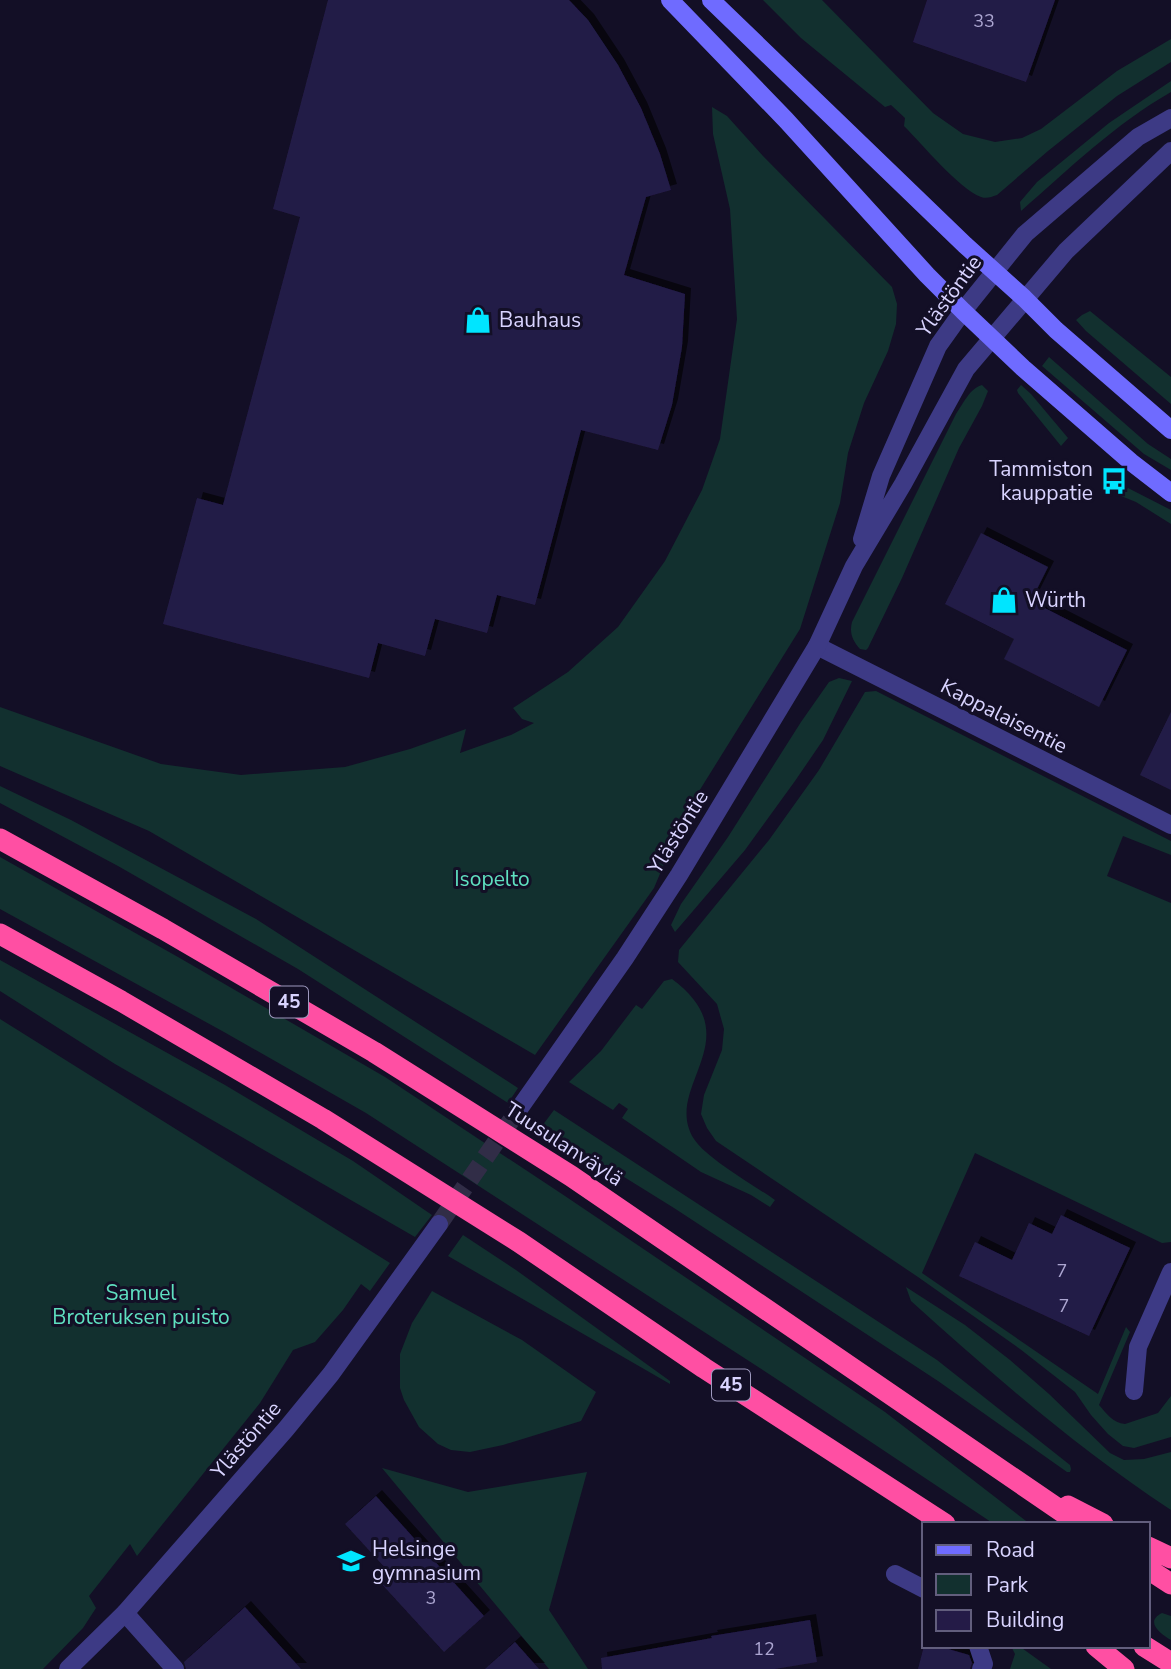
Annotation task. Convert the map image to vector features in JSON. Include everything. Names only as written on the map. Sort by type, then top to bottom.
[{"type":"highway","name":"Tuusulanväylä","points":[[0,839],[163,929],[374,1052],[571,1176],[1077,1522]]},
{"type":"highway","name":"45","points":[[0,934],[323,1119],[519,1242],[704,1368],[942,1522]]},
{"type":"highway","points":[[1007,1475],[1099,1522]]},
{"type":"highway","points":[[1150,1548],[1171,1558]]},
{"type":"highway","points":[[1150,1570],[1171,1584]]},
{"type":"highway","points":[[1099,1648],[1122,1667]]},
{"type":"highway","points":[[1147,1648],[1171,1663]]},
{"type":"main road","points":[[670,0],[786,120],[962,311],[1130,462],[1171,493]]},
{"type":"main road","points":[[711,0],[965,245],[1070,343],[1171,430]]},
{"type":"street","name":"Ylästöntie","points":[[854,566],[881,476],[938,346],[962,311],[1025,234],[1138,137],[1171,118]]},
{"type":"street","name":"Ylästöntie","points":[[519,1109],[625,958],[672,885],[817,646],[854,566],[966,369],[1024,298],[1072,246],[1171,151]]},
{"type":"street","name":"Kappalaisentie","points":[[817,646],[1171,825]]},
{"type":"street","name":"Ylästöntie","points":[[68,1669],[125,1613],[286,1429],[331,1374],[439,1224]]},
{"type":"street","points":[[1134,1391],[1138,1348],[1171,1272]]},
{"type":"street","points":[[895,1574],[922,1588]]},
{"type":"street","points":[[125,1613],[176,1669]]},
{"type":"street","points":[[979,1648],[984,1664],[981,1669]]},
{"type":"green space","points":[[763,0],[822,0],[933,113],[963,134],[995,142],[1022,138],[1041,129],[1117,71],[1171,39],[1171,62],[1117,96],[997,195],[983,198],[962,185],[941,165],[904,126],[905,118],[891,105],[885,107],[801,38]]},
{"type":"green space","points":[[1171,81],[1171,92],[1112,133],[1021,211],[1020,202],[1037,182],[1109,123]]},
{"type":"green space","name":"Isopelto","points":[[712,107],[727,116],[892,287],[897,304],[896,324],[888,351],[864,403],[848,453],[840,503],[800,629],[673,833],[667,857],[654,888],[535,1055],[149,831],[0,766],[0,707],[161,764],[241,775],[345,767],[410,749],[466,729],[460,753],[511,735],[534,723],[522,719],[513,708],[568,672],[618,627],[665,561],[702,490],[720,439],[737,319],[730,209],[713,134]]},
{"type":"green space","points":[[1090,311],[1171,377],[1171,404],[1076,320]]},
{"type":"green space","points":[[1049,357],[1148,444],[1171,459],[1171,470],[1144,454],[1042,366]]},
{"type":"green space","points":[[982,385],[988,391],[982,406],[959,448],[868,648],[860,649],[852,637],[852,622],[956,414],[970,393]]},
{"type":"green space","points":[[1021,385],[1068,438],[1061,446],[1018,393]]},
{"type":"green space","points":[[1128,488],[1171,510],[1171,524],[1121,496]]},
{"type":"green space","points":[[839,678],[852,681],[823,740],[745,850],[675,932],[671,925],[681,904],[728,837],[801,722],[829,682]]},
{"type":"green space","points":[[876,691],[1171,841],[1171,855],[1123,836],[1107,876],[1171,903],[1171,1242],[1162,1243],[975,1153],[922,1273],[1098,1394],[1126,1327],[1130,1332],[1099,1405],[1113,1420],[1125,1424],[1158,1413],[1171,1396],[1171,1437],[1134,1448],[1123,1446],[1091,1415],[1075,1392],[1020,1349],[918,1277],[716,1141],[701,1114],[704,1095],[722,1050],[724,1029],[717,1004],[678,962],[679,950],[769,840],[819,770],[865,692]]},
{"type":"green space","points":[[0,786],[71,820],[256,919],[518,1088],[508,1103],[298,969],[118,866],[0,803]]},
{"type":"green space","points":[[0,857],[385,1077],[885,1412],[1027,1522],[991,1522],[775,1378],[366,1113],[0,909]]},
{"type":"green space","points":[[0,960],[225,1085],[353,1161],[432,1215],[415,1237],[115,1064],[0,991]]},
{"type":"green space","points":[[672,979],[695,1001],[705,1022],[706,1042],[688,1100],[687,1120],[694,1139],[720,1163],[775,1200],[770,1207],[751,1195],[701,1172],[622,1118],[628,1109],[619,1103],[613,1110],[569,1082],[601,1051],[636,1005],[642,1009],[664,981]]},
{"type":"green space","name":"Samuel Broteruksen puisto","points":[[0,1019],[390,1263],[370,1291],[361,1284],[315,1342],[293,1350],[260,1403],[137,1556],[130,1544],[89,1596],[96,1608],[83,1628],[43,1669],[0,1669]]},
{"type":"green space","points":[[554,1110],[937,1360],[1070,1465],[1070,1472],[938,1381],[674,1208],[542,1126]]},
{"type":"green space","points":[[463,1235],[516,1270],[670,1381],[670,1384],[448,1256]]},
{"type":"green space","points":[[906,1287],[965,1325],[1010,1360],[1110,1453],[1124,1460],[1144,1459],[1171,1452],[1171,1510],[1069,1437],[1005,1384],[911,1301]]},
{"type":"green space","points":[[432,1291],[522,1340],[596,1392],[581,1421],[503,1445],[470,1452],[451,1450],[438,1444],[419,1427],[400,1388],[400,1354],[412,1323]]},
{"type":"green space","points":[[382,1468],[468,1492],[587,1472],[549,1610],[588,1669],[549,1669]]},
{"type":"green space","points":[[1162,1613],[1171,1616],[1171,1640],[1154,1624],[1154,1620]]},
{"type":"green space","points":[[1012,1648],[1022,1648],[1051,1669],[1010,1669],[1015,1654]]},
{"type":"building","name":"Bauhaus","points":[[328,0],[569,0],[588,20],[618,65],[641,108],[671,190],[646,197],[624,275],[685,294],[682,347],[672,405],[658,450],[581,430],[535,605],[497,595],[487,633],[435,619],[425,656],[378,643],[369,678],[163,624],[197,498],[223,505],[300,217],[273,209]]},
{"type":"building","points":[[927,0],[1055,0],[1026,82],[913,42]]},
{"type":"building","points":[[981,533],[1048,567],[1031,601],[1127,650],[1099,707],[1004,659],[1014,639],[945,604]]},
{"type":"building","points":[[1171,712],[1171,790],[1140,775]]},
{"type":"building","points":[[1061,1215],[1130,1248],[1089,1336],[959,1276],[975,1242],[1012,1260],[1029,1223],[1052,1234]]},
{"type":"building","points":[[376,1496],[484,1616],[444,1652],[378,1580],[388,1571],[345,1524]]},
{"type":"building","points":[[245,1607],[301,1669],[186,1669],[184,1662]]},
{"type":"building","points":[[810,1620],[817,1662],[775,1669],[602,1669],[601,1658]]},
{"type":"building","points":[[515,1642],[539,1669],[485,1669]]},
{"type":"building","points":[[923,1648],[945,1648],[969,1655],[972,1663],[970,1669],[918,1669]]},
{"type":"tunnel","points":[[439,1224],[519,1109]]},
{"type":"place","name":"Bauhaus","points":[[478,320]]},
{"type":"place","name":"Tammiston kauppatie","points":[[1114,481]]},
{"type":"place","name":"Würth","points":[[1004,600]]},
{"type":"place","name":"Helsinge gymnasium","points":[[351,1561]]}]
